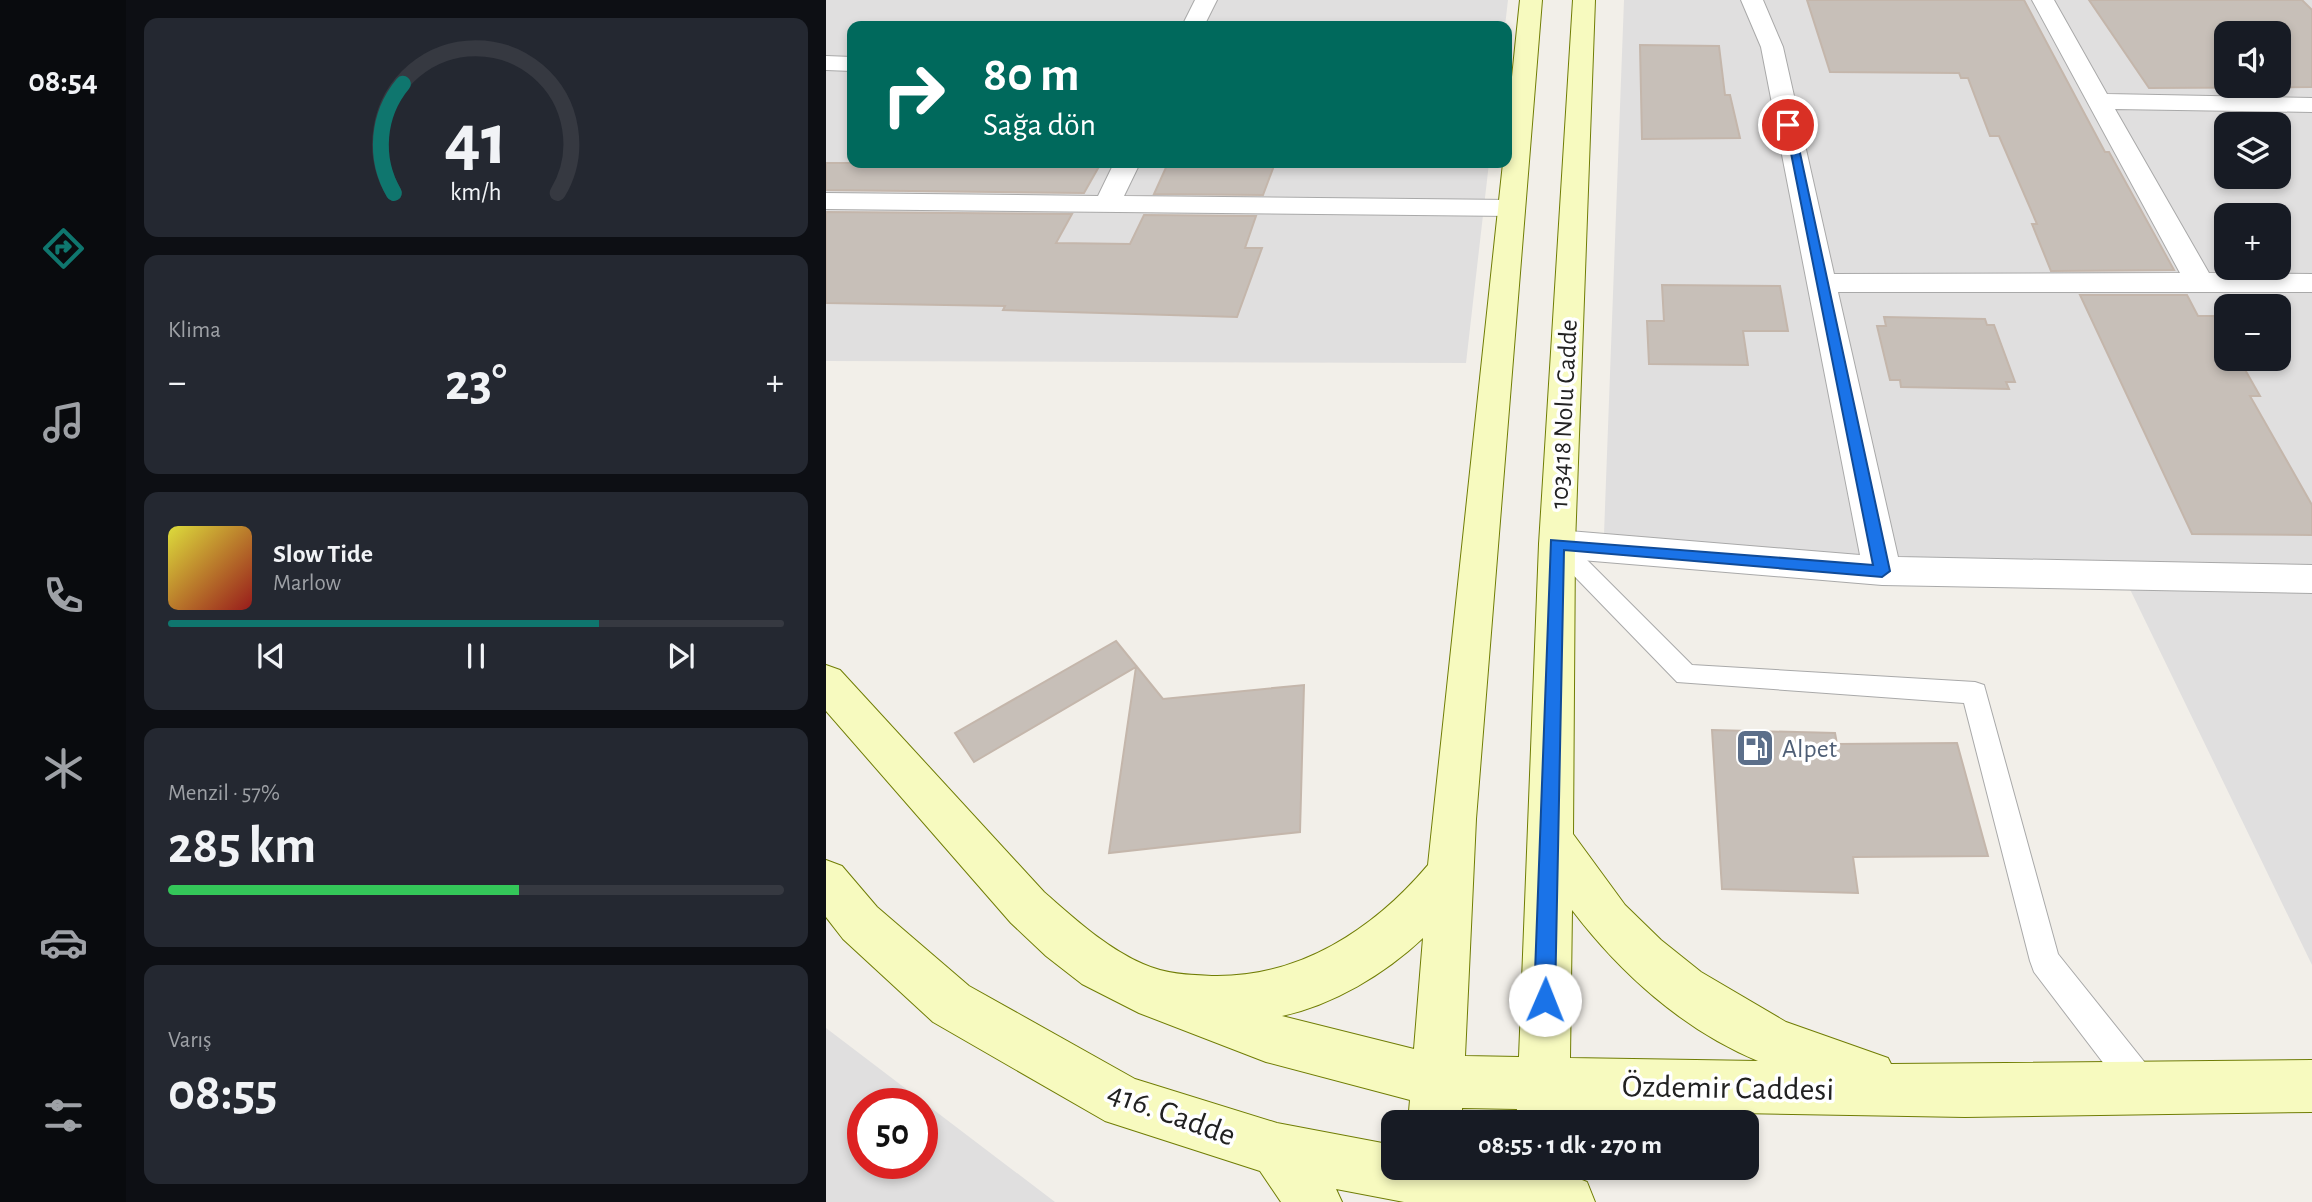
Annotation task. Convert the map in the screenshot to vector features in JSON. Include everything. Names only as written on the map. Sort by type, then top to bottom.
[{"type":"main road","points":[[1438,1102],[1451,872],[1531,0]]},
{"type":"main road","name":"103418 Nolu Cadde","points":[[1543,1103],[1557,544],[1584,0]]},
{"type":"main road","points":[[826,682],[1038,921],[1091,965],[1157,996],[1195,1001],[1234,1001],[1274,994],[1313,982],[1350,965],[1390,939],[1424,907],[1451,872]]},
{"type":"main road","points":[[1548,835],[1569,873],[1597,910],[1631,946],[1670,981],[1720,1016],[1776,1045],[1838,1068],[1900,1084],[1965,1091]]},
{"type":"main road","name":"416. Cadde","points":[[826,881],[860,923],[951,1004],[1124,1102],[1277,1150],[1429,1183],[1548,1193]]},
{"type":"main road","name":"Özdemir Caddesi","points":[[1157,996],[1438,1102],[1543,1103],[2142,1086],[2312,1086]]},
{"type":"main road","points":[[1277,1150],[1314,1202]]},
{"type":"street","points":[[1196,21],[1206,0]]},
{"type":"street","points":[[1752,0],[1772,47],[1882,571]]},
{"type":"street","points":[[2043,0],[2199,282]]},
{"type":"street","points":[[826,64],[847,64]]},
{"type":"street","points":[[2099,101],[2312,105]]},
{"type":"street","points":[[1107,204],[1125,168]]},
{"type":"street","points":[[826,201],[1511,208]]},
{"type":"street","points":[[1821,283],[2312,283]]},
{"type":"street","points":[[1557,544],[1882,571],[2312,579]]},
{"type":"lane","points":[[1557,544],[1686,675],[1975,693],[2045,961],[2142,1086]]},
{"type":"shaded area","points":[[826,0],[1508,0],[1506,21],[847,21],[847,168],[1488,168],[1466,363],[826,361]]},
{"type":"shaded area","points":[[1624,0],[2312,0],[2312,965],[2124,577],[1603,561]]},
{"type":"shaded area","points":[[826,1028],[905,1088],[847,1088],[847,1179],[938,1179],[938,1113],[1055,1202],[826,1202]]},
{"type":"building","points":[[1807,0],[2024,0],[2105,152],[2109,152],[2174,270],[2051,271],[2032,224],[2037,224],[1999,136],[1990,136],[1968,78],[1961,78],[1959,73],[1830,72]]},
{"type":"building","points":[[2089,0],[2302,0],[2312,10],[2312,87],[2291,87],[2291,21],[2214,21],[2214,88],[2149,88]]},
{"type":"building","points":[[1640,45],[1719,46],[1725,95],[1730,95],[1740,138],[1642,139]]},
{"type":"building","points":[[826,163],[847,163],[847,168],[1098,168],[1084,193],[826,190]]},
{"type":"building","points":[[1166,168],[1273,168],[1263,195],[1154,194]]},
{"type":"building","points":[[826,212],[1072,214],[1056,243],[1130,244],[1144,215],[1256,216],[1245,248],[1262,248],[1237,317],[1003,310],[1005,306],[826,303]]},
{"type":"building","points":[[1662,285],[1780,286],[1788,331],[1743,331],[1748,365],[1649,364],[1647,321],[1664,321]]},
{"type":"building","points":[[2080,295],[2187,295],[2198,316],[2214,316],[2214,371],[2246,371],[2260,396],[2250,396],[2312,505],[2312,535],[2192,534]]},
{"type":"building","points":[[1884,317],[1985,319],[1987,325],[1994,325],[2015,382],[2006,382],[2009,389],[1901,387],[1900,380],[1890,380],[1877,326],[1886,326]]},
{"type":"building","points":[[1116,641],[1163,699],[1304,685],[1300,832],[1109,853],[1136,667],[974,762],[955,733]]},
{"type":"building","points":[[1712,730],[1835,733],[1837,744],[1957,743],[1988,856],[1853,857],[1858,893],[1722,889]]},
{"type":"place","name":"Alpet","points":[[1755,748]]},
{"type":"route","points":[[1545,1000],[1557,544],[1882,571],[1788,125]]}]
